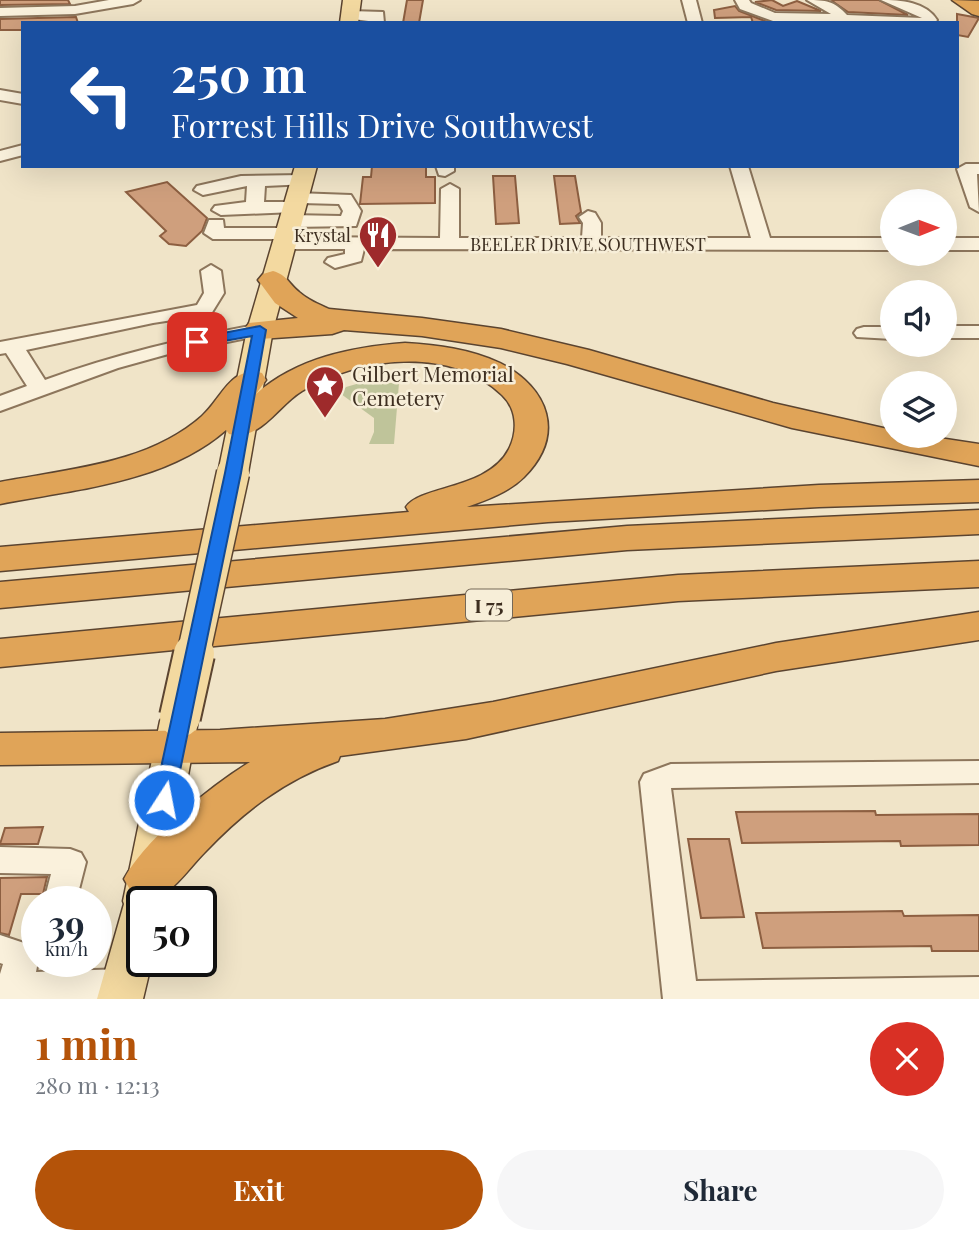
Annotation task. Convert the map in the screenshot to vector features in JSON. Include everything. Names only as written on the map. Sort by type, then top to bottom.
[{"type":"highway","points":[[962,0],[979,10]]},
{"type":"highway","points":[[272,280],[287,299],[307,312],[333,319],[463,331],[530,343],[811,424],[979,455]]},
{"type":"highway","points":[[260,330],[375,324]]},
{"type":"highway","points":[[241,427],[293,382],[334,363],[382,354],[426,354],[477,365],[496,375],[524,398],[531,413],[531,440],[524,453],[499,479],[478,490],[437,503],[319,531]]},
{"type":"highway","points":[[0,493],[122,468],[155,458],[188,442],[211,425],[250,380]]},
{"type":"highway","points":[[0,559],[685,502],[979,491]]},
{"type":"highway","points":[[0,595],[627,538],[979,522]]},
{"type":"highway","name":"I 75","points":[[0,653],[664,589],[979,575]]},
{"type":"highway","points":[[153,886],[194,832],[248,783],[310,752],[360,738],[486,719],[837,646],[979,626]]},
{"type":"highway","points":[[0,749],[177,732],[360,738]]},
{"type":"main road","points":[[147,886],[260,330],[294,207]]},
{"type":"street","points":[[0,12],[75,10],[134,0]]},
{"type":"street","points":[[689,0],[694,21]]},
{"type":"street","points":[[742,0],[745,6],[773,17],[896,21]]},
{"type":"street","points":[[814,0],[832,7],[843,19]]},
{"type":"street","points":[[888,0],[926,13],[930,20],[926,21]]},
{"type":"street","points":[[350,12],[378,15],[377,21]]},
{"type":"street","points":[[0,95],[21,99]]},
{"type":"street","points":[[0,156],[21,151]]},
{"type":"street","points":[[967,165],[979,207]]},
{"type":"street","points":[[740,168],[762,244]]},
{"type":"street","points":[[447,175],[452,246]]},
{"type":"street","points":[[202,190],[241,181],[256,181],[294,207],[342,222],[338,225],[345,251]]},
{"type":"street","points":[[255,207],[256,181]]},
{"type":"street","points":[[255,207],[294,207],[212,233],[218,217],[255,207]]},
{"type":"street","name":"BEELER DRIVE SOUTHWEST","points":[[294,207],[345,251],[452,246],[488,235],[591,243],[880,244]]},
{"type":"street","points":[[588,217],[592,223],[591,243]]},
{"type":"street","points":[[957,244],[979,244]]},
{"type":"street","points":[[40,388],[6,347],[82,333],[162,313],[204,310],[214,293],[211,271]]},
{"type":"street","points":[[0,404],[110,363],[170,347],[260,330]]},
{"type":"street","points":[[957,332],[979,332]]},
{"type":"street","points":[[864,333],[880,333]]},
{"type":"street","points":[[979,772],[671,775],[655,782],[681,998],[979,992]]},
{"type":"street","points":[[0,860],[70,862],[64,886]]},
{"type":"street","points":[[14,975],[122,992]]},
{"type":"green space","points":[[360,383],[399,383],[394,444],[369,444],[374,432],[374,418],[341,394],[346,387]]},
{"type":"building","points":[[0,0],[68,0],[70,4],[0,5]]},
{"type":"building","points":[[407,0],[423,0],[419,21],[403,21]]},
{"type":"building","points":[[772,0],[783,6],[797,1],[821,11],[776,10],[755,2]]},
{"type":"building","points":[[879,0],[908,15],[848,12],[832,1]]},
{"type":"building","points":[[735,6],[739,11],[765,21],[752,21],[751,17],[715,18],[714,10]]},
{"type":"building","points":[[957,14],[979,18],[968,37],[959,35]]},
{"type":"building","points":[[76,17],[77,21],[21,21],[21,30],[0,30],[0,19]]},
{"type":"building","points":[[372,168],[426,168],[426,177],[435,177],[435,203],[360,204],[363,177],[371,177]]},
{"type":"building","points":[[493,176],[515,176],[519,223],[496,224]]},
{"type":"building","points":[[554,176],[575,176],[581,212],[576,216],[580,223],[560,224]]},
{"type":"building","points":[[167,182],[207,218],[202,231],[186,246],[169,244],[160,236],[166,231],[126,192]]},
{"type":"building","points":[[875,811],[876,815],[979,814],[979,845],[901,846],[900,841],[742,843],[736,812]]},
{"type":"building","points":[[43,827],[38,844],[0,844],[5,828]]},
{"type":"building","points":[[688,839],[729,839],[744,917],[701,918]]},
{"type":"building","points":[[47,877],[45,886],[21,886],[9,935],[0,933],[0,878]]},
{"type":"building","points":[[902,911],[904,916],[979,915],[979,951],[932,951],[931,946],[763,948],[756,913]]},
{"type":"place","name":"Krystal","points":[[378,269]]},
{"type":"place","name":"Gilbert Memorial Cemetery","points":[[325,419]]},
{"type":"route","points":[[164,800],[233,473],[260,330],[197,342]]}]
